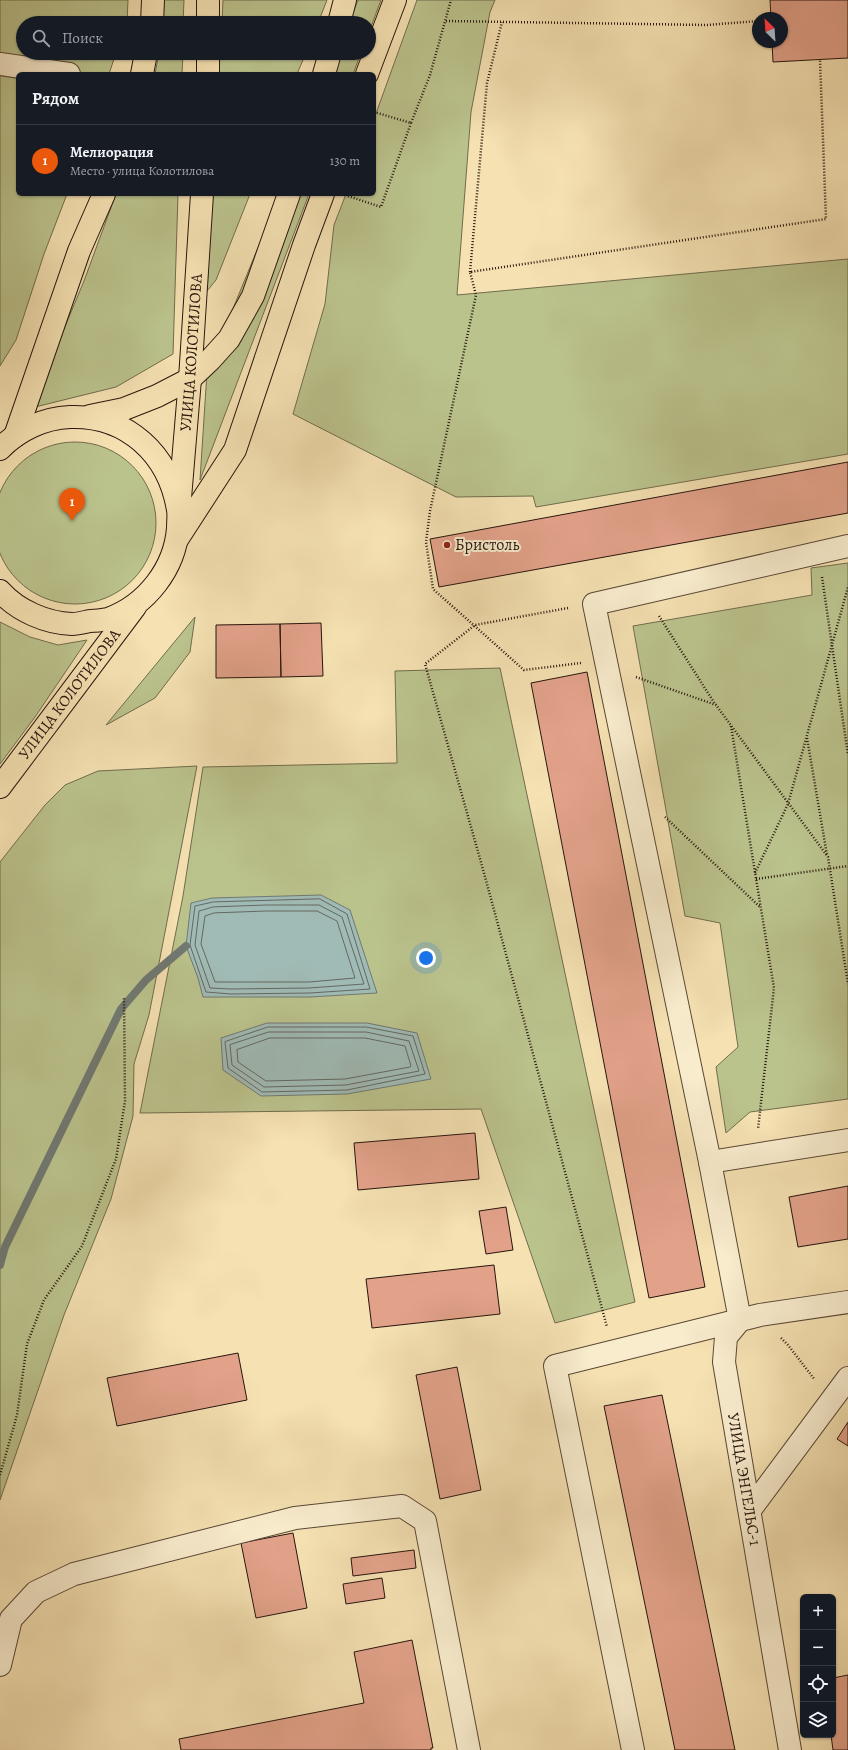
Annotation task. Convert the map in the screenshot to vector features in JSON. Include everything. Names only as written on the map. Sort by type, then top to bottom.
[{"type":"main road","points":[[152,16],[153,0]]},
{"type":"main road","points":[[208,0],[208,16]]},
{"type":"main road","points":[[341,16],[345,0]]},
{"type":"main road","points":[[376,53],[396,0]]},
{"type":"main road","points":[[142,72],[145,60]]},
{"type":"main road","points":[[208,60],[208,72]]},
{"type":"main road","points":[[325,72],[328,60]]},
{"type":"main road","points":[[369,72],[373,60]]},
{"type":"main road","name":"УЛИЦА КОЛОТИЛОВА","points":[[6,441],[79,251],[103,196]]},
{"type":"main road","name":"УЛИЦА КОЛОТИЛОВА","points":[[0,787],[139,602],[163,576],[177,541],[190,378],[202,196]]},
{"type":"main road","points":[[86,416],[124,409],[157,396],[190,378],[210,360],[229,339],[253,296],[288,196]]},
{"type":"main road","points":[[177,541],[234,450],[304,244],[322,196]]},
{"type":"main road","name":"УЛИЦА КОЛОТИЛОВА","points":[[6,441],[31,426],[58,417],[86,416],[120,426],[149,447],[169,476],[179,511]]},
{"type":"main road","name":"УЛИЦА КОЛОТИЛОВА","points":[[0,591],[8,601],[39,618],[73,624],[108,619],[139,602]]},
{"type":"street","points":[[0,64],[55,72]]},
{"type":"street","points":[[750,1318],[710,1162],[594,604],[848,546]]},
{"type":"street","points":[[710,1162],[848,1140]]},
{"type":"street","points":[[633,1750],[555,1366],[750,1318],[848,1302]]},
{"type":"street","name":"УЛИЦА ЭНГЕЛЬС-1","points":[[750,1318],[726,1337],[724,1362],[790,1750]]},
{"type":"street","points":[[750,1510],[848,1378]]},
{"type":"street","points":[[0,1665],[11,1619],[36,1592],[74,1574],[296,1518],[402,1506],[425,1521],[469,1750]]},
{"type":"path","points":[[347,196],[381,207],[430,75],[452,0]]},
{"type":"path","points":[[446,22],[707,25],[752,21]]},
{"type":"path","points":[[502,22],[487,83],[470,272],[476,295],[430,511],[426,542],[433,589],[524,670],[579,662],[643,679],[716,705]]},
{"type":"path","points":[[470,272],[826,219],[820,60]]},
{"type":"path","points":[[376,113],[411,123]]},
{"type":"path","points":[[819,553],[848,755]]},
{"type":"path","points":[[755,873],[788,804],[848,587]]},
{"type":"path","points":[[645,592],[716,705],[828,857]]},
{"type":"path","points":[[594,604],[475,626],[425,664],[484,873],[614,1351]]},
{"type":"path","points":[[731,725],[774,988],[758,1118],[757,1155]]},
{"type":"path","points":[[807,736],[848,984]]},
{"type":"path","points":[[634,792],[695,844],[760,907]]},
{"type":"path","points":[[756,879],[848,866]]},
{"type":"path","points":[[0,1475],[17,1416],[27,1344],[44,1300],[82,1246],[116,1159],[125,1101],[124,997]]},
{"type":"path","points":[[750,1318],[770,1330],[788,1345],[831,1401]]},
{"type":"green space","points":[[0,0],[128,0],[127,16],[16,16],[16,60],[114,60],[110,72],[16,72],[16,196],[66,196],[44,254],[16,340],[0,366]]},
{"type":"green space","points":[[164,0],[184,0],[183,16],[163,16]]},
{"type":"green space","points":[[223,0],[327,0],[321,16],[222,16]]},
{"type":"green space","points":[[358,0],[381,0],[375,16],[352,16]]},
{"type":"green space","points":[[417,0],[495,0],[490,12],[471,112],[457,295],[848,259],[848,454],[536,507],[533,496],[456,497],[293,414],[325,304],[334,225],[345,196],[376,196],[376,113]]},
{"type":"green space","points":[[158,60],[183,60],[182,72],[155,72]]},
{"type":"green space","points":[[220,60],[303,60],[298,72],[219,72]]},
{"type":"green space","points":[[335,60],[358,60],[354,72],[331,72]]},
{"type":"green space","points":[[115,196],[178,196],[173,354],[116,387],[31,408],[84,281]]},
{"type":"green space","points":[[212,196],[249,196],[216,280],[207,291]]},
{"type":"green space","points":[[279,196],[308,196],[200,480],[207,372]]},
{"type":"green space","points":[[75,442],[91,444],[106,448],[126,460],[138,472],[150,492],[156,523],[154,539],[150,554],[138,574],[120,590],[106,598],[91,602],[75,604],[44,598],[24,586],[12,574],[-1,550],[0,492],[12,472],[24,460],[44,448],[59,444]]},
{"type":"green space","points":[[848,563],[848,1099],[750,1112],[726,1133],[716,1067],[738,1047],[720,923],[685,916],[633,626],[812,595],[811,568]]},
{"type":"green space","points":[[195,617],[190,652],[155,698],[106,725]]},
{"type":"green space","points":[[0,622],[30,637],[58,645],[87,640],[35,717],[0,764]]},
{"type":"green space","points":[[500,668],[635,1302],[555,1323],[481,1109],[140,1113],[183,896],[203,767],[397,763],[395,671]]},
{"type":"green space","points":[[197,766],[149,1015],[134,1064],[133,1116],[111,1199],[64,1315],[0,1500],[0,862],[45,805],[65,785],[98,771]]},
{"type":"water","points":[[321,895],[350,910],[377,993],[310,997],[203,997],[198,978],[186,946],[191,903],[212,898]]},
{"type":"water","points":[[267,1023],[367,1023],[417,1033],[431,1079],[347,1094],[261,1096],[223,1070],[221,1038]]},
{"type":"building","points":[[770,0],[848,0],[848,58],[773,62],[772,48],[788,48],[788,12],[771,12]]},
{"type":"building","points":[[848,462],[848,513],[439,587],[430,539]]},
{"type":"building","points":[[321,623],[323,676],[281,677],[280,624]]},
{"type":"building","points":[[280,624],[281,677],[216,678],[216,625]]},
{"type":"building","points":[[587,672],[705,1287],[649,1298],[531,683]]},
{"type":"building","points":[[475,1133],[479,1179],[358,1190],[354,1143]]},
{"type":"building","points":[[848,1186],[848,1239],[798,1247],[789,1197]]},
{"type":"building","points":[[506,1207],[513,1250],[486,1254],[479,1211]]},
{"type":"building","points":[[494,1265],[500,1314],[372,1328],[366,1279]]},
{"type":"building","points":[[238,1353],[247,1400],[117,1426],[107,1378]]},
{"type":"building","points":[[457,1367],[481,1490],[440,1499],[416,1375]]},
{"type":"building","points":[[662,1395],[735,1750],[675,1750],[604,1406]]},
{"type":"building","points":[[848,1422],[848,1446],[837,1439]]},
{"type":"building","points":[[293,1533],[307,1608],[256,1618],[241,1543]]},
{"type":"building","points":[[414,1550],[416,1568],[353,1576],[351,1558]]},
{"type":"building","points":[[382,1578],[385,1598],[346,1604],[343,1584]]},
{"type":"building","points":[[412,1640],[433,1748],[431,1748],[431,1750],[181,1750],[179,1739],[364,1703],[354,1652]]},
{"type":"building","points":[[848,1675],[848,1750],[833,1750],[831,1738],[836,1738],[836,1677]]},
{"type":"waterway","points":[[0,1265],[5,1247],[121,1009],[146,980],[186,946]]},
{"type":"place","name":"Мелиорация","points":[[72,521]]},
{"type":"place","name":"Бристоль","points":[[447,545]]}]
